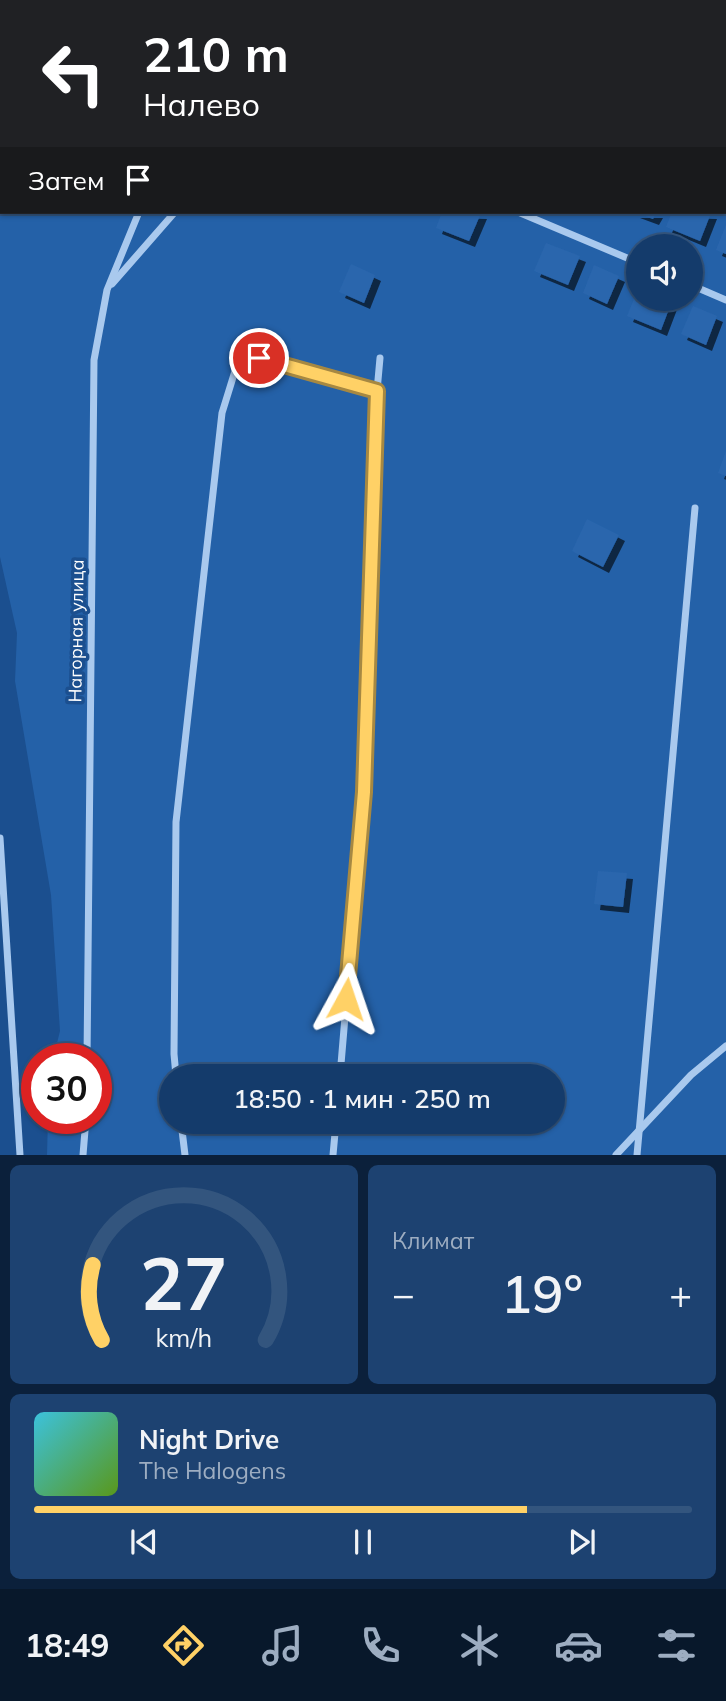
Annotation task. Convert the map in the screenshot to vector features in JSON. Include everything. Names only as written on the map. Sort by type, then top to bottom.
[{"type":"street","name":"Нагорная улица","points":[[87,1043],[94,359],[107,290],[138,214]]},
{"type":"street","points":[[107,290],[174,214]]},
{"type":"street","points":[[523,214],[626,258]]},
{"type":"street","points":[[703,290],[726,300]]},
{"type":"street","points":[[175,1064],[176,822],[222,413],[235,371],[259,358],[377,391]]},
{"type":"street","points":[[341,1064],[364,792],[380,358]]},
{"type":"street","points":[[637,1155],[695,508]]},
{"type":"street","points":[[0,838],[20,1155]]},
{"type":"street","points":[[616,1155],[691,1075],[726,1046]]},
{"type":"street","points":[[83,1155],[85,1134]]},
{"type":"street","points":[[182,1134],[185,1155]]},
{"type":"street","points":[[333,1155],[335,1134]]},
{"type":"shaded area","points":[[0,214],[726,214],[726,1155],[47,1155],[48,1134],[112,1134],[112,1043],[57,1043],[60,1031],[51,895],[15,681],[17,633],[0,557]]},
{"type":"building","points":[[441,214],[481,214],[469,241],[436,228]]},
{"type":"building","points":[[639,214],[656,214],[653,219]]},
{"type":"building","points":[[671,214],[711,214],[703,234],[683,234],[666,227]]},
{"type":"building","points":[[726,225],[726,254],[716,250]]},
{"type":"building","points":[[546,243],[580,256],[568,285],[534,271]]},
{"type":"building","points":[[351,264],[375,275],[364,303],[339,292]]},
{"type":"building","points":[[594,265],[619,276],[607,304],[583,293]]},
{"type":"building","points":[[703,310],[717,316],[706,345],[681,334],[691,311]]},
{"type":"building","points":[[629,311],[668,311],[661,330],[627,316]]},
{"type":"building","points":[[726,451],[726,476],[718,473]]},
{"type":"building","points":[[587,519],[619,535],[603,567],[572,551]]},
{"type":"building","points":[[598,871],[627,873],[623,907],[594,904]]},
{"type":"route","points":[[259,358],[377,391],[364,792],[346,999]]}]
